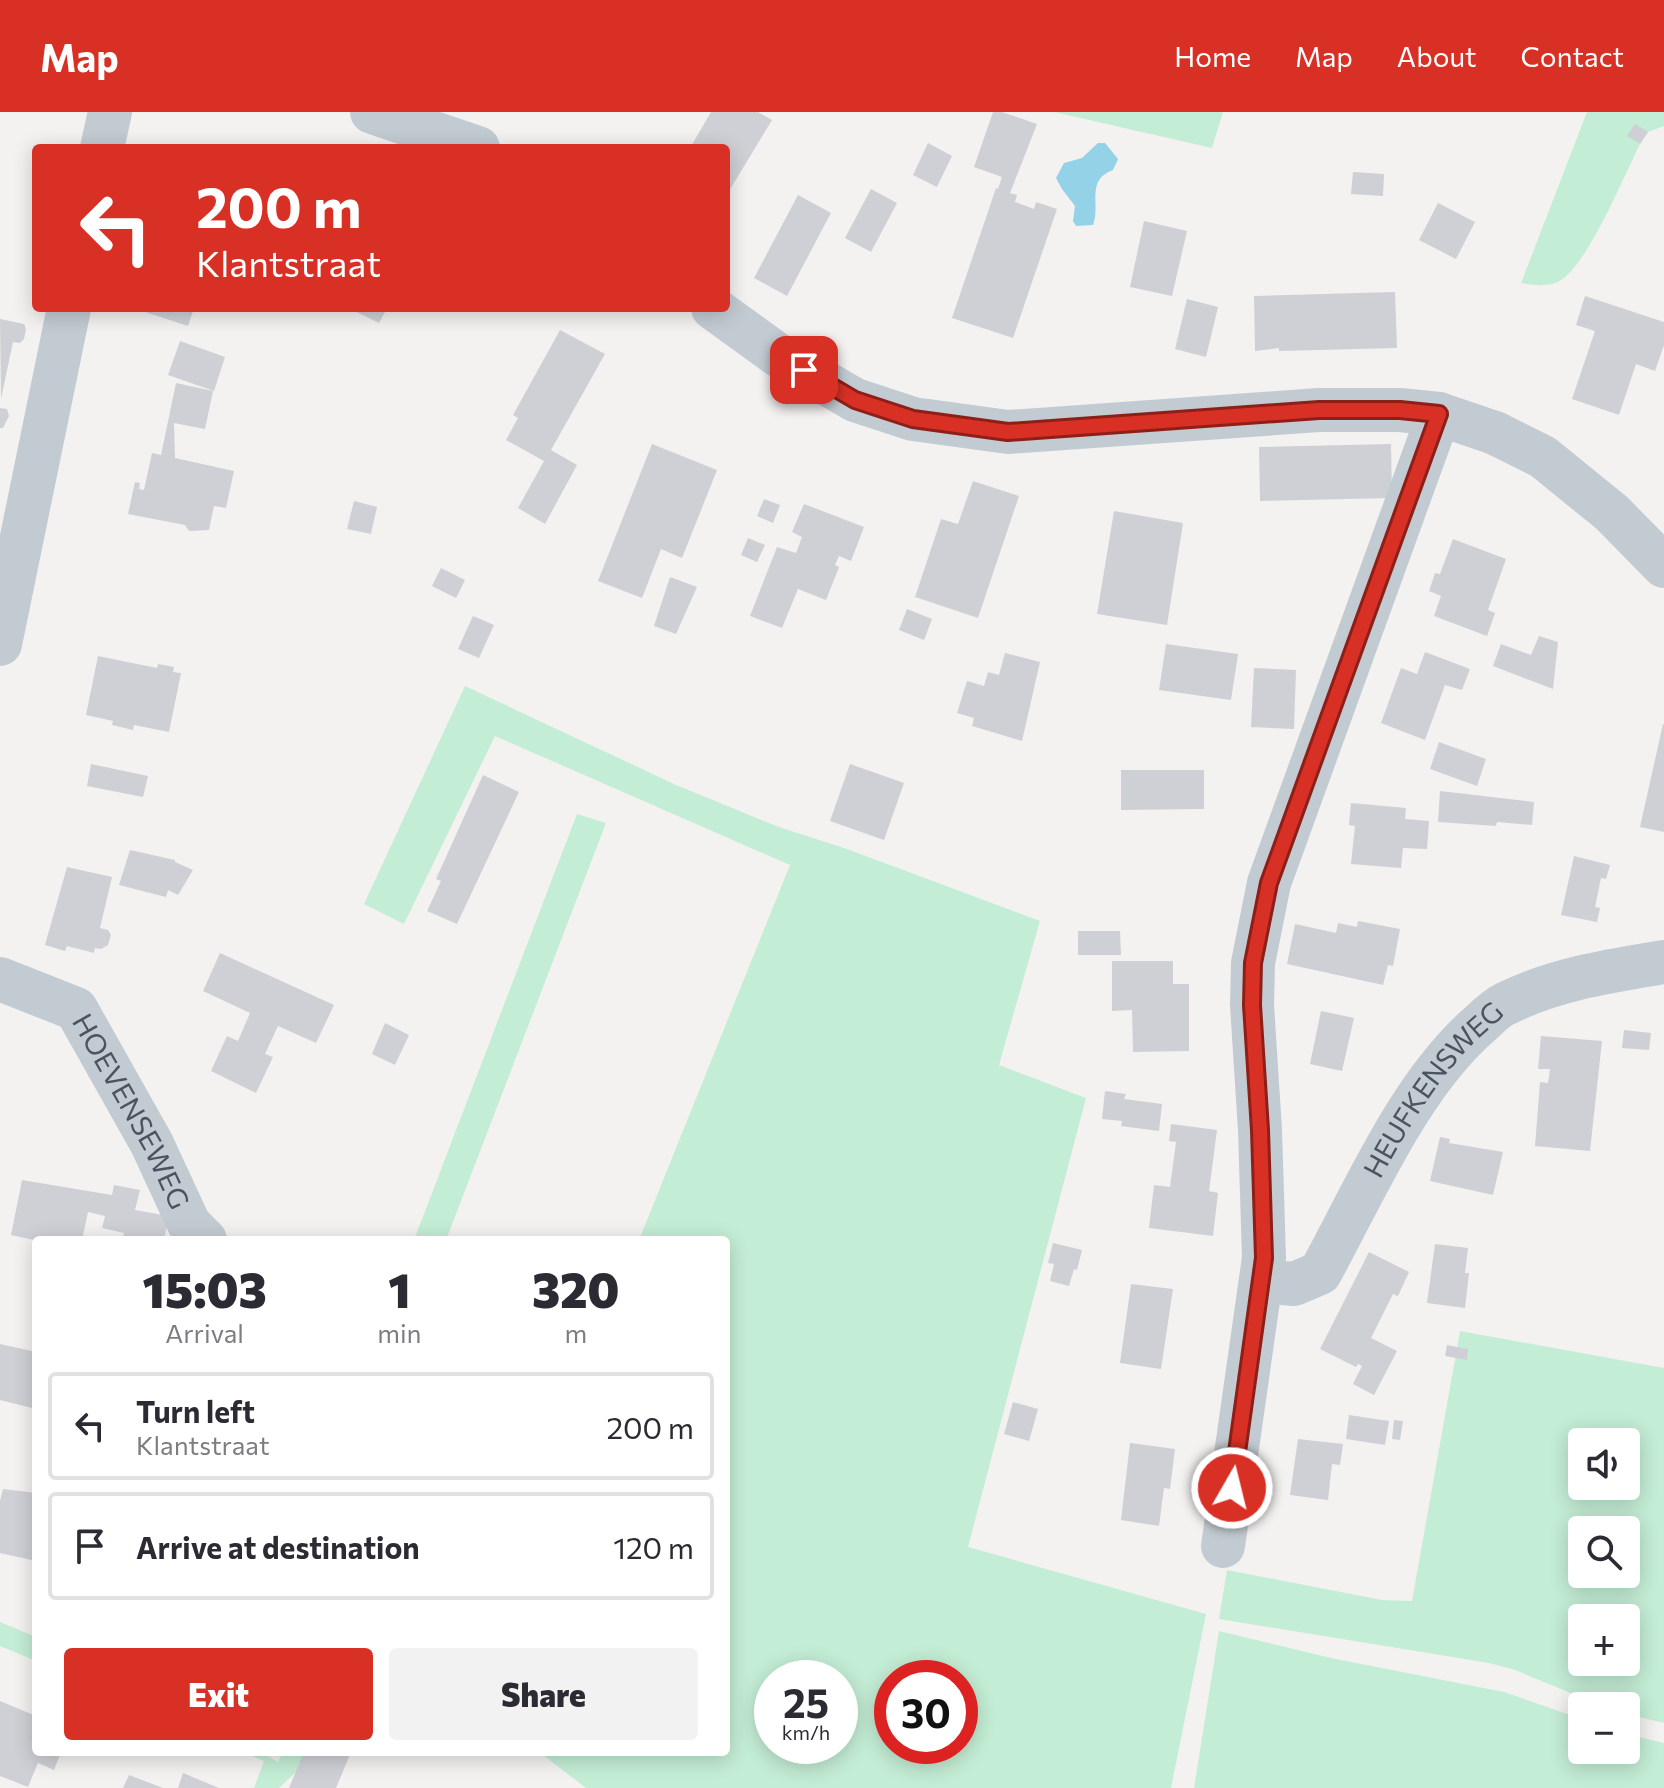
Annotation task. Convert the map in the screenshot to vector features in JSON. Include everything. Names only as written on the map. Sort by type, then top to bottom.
[{"type":"street","points":[[103,144],[110,112]]},
{"type":"street","points":[[372,112],[466,144]]},
{"type":"street","points":[[0,644],[68,312]]},
{"type":"street","points":[[719,312],[778,355],[855,400],[926,421],[1008,432],[1319,410],[1400,410],[1439,414],[1495,433],[1543,457],[1612,513],[1664,566]]},
{"type":"street","points":[[1223,1546],[1264,1258],[1252,1005],[1253,963],[1269,883],[1439,414]]},
{"type":"street","name":"HEUFKENSWEG","points":[[1261,1281],[1294,1284],[1320,1273],[1414,1100],[1465,1036],[1502,1005],[1556,983],[1664,962]]},
{"type":"street","name":"HOEVENSEWEG","points":[[0,979],[76,1009],[152,1144],[189,1224],[201,1236]]},
{"type":"green space","points":[[1054,112],[1223,112],[1212,148]]},
{"type":"green space","points":[[1587,112],[1664,112],[1664,126],[1648,132],[1640,144],[1592,240],[1569,273],[1549,285],[1521,283]]},
{"type":"green space","points":[[465,686],[676,785],[779,827],[1040,921],[999,1065],[1086,1098],[968,1547],[1206,1614],[1171,1788],[586,1788],[544,1756],[730,1756],[730,1236],[641,1236],[790,865],[495,736],[404,924],[364,904]]},
{"type":"green space","points":[[577,814],[606,823],[448,1236],[416,1236]]},
{"type":"green space","points":[[1460,1331],[1664,1368],[1664,1723],[1640,1717],[1640,1692],[1568,1692],[1489,1663],[1219,1619],[1227,1570],[1382,1600],[1412,1601]]},
{"type":"green space","points":[[0,1622],[32,1635],[32,1659],[0,1646]]},
{"type":"green space","points":[[1219,1631],[1331,1658],[1504,1692],[1568,1714],[1568,1764],[1640,1764],[1640,1737],[1664,1743],[1664,1788],[1194,1788]]},
{"type":"green space","points":[[252,1756],[268,1756],[278,1762],[281,1756],[304,1756],[296,1772],[279,1788],[254,1788],[264,1761]]},
{"type":"water","points":[[1098,143],[1105,143],[1118,159],[1113,170],[1104,174],[1096,187],[1093,225],[1076,226],[1073,221],[1075,206],[1056,178],[1064,163],[1082,158]]},
{"type":"building","points":[[711,112],[758,112],[772,120],[730,189],[730,144],[692,144]]},
{"type":"building","points":[[993,112],[1037,124],[1010,193],[1017,195],[1015,202],[1034,209],[1036,202],[1057,209],[1013,338],[952,318],[1002,177],[974,167]]},
{"type":"building","points":[[1635,124],[1648,132],[1640,144],[1627,136]]},
{"type":"building","points":[[928,143],[952,156],[937,187],[913,175]]},
{"type":"building","points":[[1353,172],[1384,174],[1383,196],[1351,194]]},
{"type":"building","points":[[871,189],[897,203],[871,252],[845,238]]},
{"type":"building","points":[[798,195],[831,213],[787,296],[754,278]]},
{"type":"building","points":[[1438,203],[1475,222],[1456,259],[1419,240]]},
{"type":"building","points":[[1144,221],[1187,231],[1172,296],[1130,287]]},
{"type":"building","points":[[1395,292],[1397,348],[1279,351],[1279,348],[1255,351],[1254,296]]},
{"type":"building","points":[[1585,296],[1664,322],[1664,345],[1655,371],[1636,364],[1619,415],[1572,399],[1595,331],[1576,325]]},
{"type":"building","points":[[1187,299],[1218,307],[1206,357],[1175,349]]},
{"type":"building","points":[[145,312],[193,312],[188,326]]},
{"type":"building","points":[[357,312],[385,312],[379,323]]},
{"type":"building","points":[[0,319],[24,324],[26,329],[20,343],[13,342],[1,399]]},
{"type":"building","points":[[560,330],[605,354],[551,450],[577,465],[545,524],[518,508],[544,461],[506,440],[518,418],[513,415]]},
{"type":"building","points":[[180,341],[225,357],[214,391],[168,375]]},
{"type":"building","points":[[176,383],[213,391],[205,429],[174,423],[175,458],[234,471],[226,508],[214,506],[209,530],[189,531],[185,525],[128,514],[135,482],[140,483],[139,489],[144,490],[152,453],[161,455]]},
{"type":"building","points":[[0,408],[7,409],[9,416],[3,428],[0,428]]},
{"type":"building","points":[[652,444],[717,470],[682,558],[661,549],[642,598],[598,581]]},
{"type":"building","points":[[1391,444],[1392,498],[1260,501],[1259,447]]},
{"type":"building","points":[[973,481],[1019,496],[978,618],[915,597],[941,519],[958,524]]},
{"type":"building","points":[[764,499],[780,505],[773,523],[757,516]]},
{"type":"building","points":[[354,501],[377,507],[371,534],[347,529]]},
{"type":"building","points":[[804,504],[864,527],[851,561],[839,556],[835,565],[839,567],[826,600],[798,589],[782,628],[750,616],[777,547],[796,553],[802,537],[792,532]]},
{"type":"building","points":[[1114,511],[1183,523],[1167,625],[1097,614]]},
{"type":"building","points":[[748,538],[765,545],[757,562],[741,555]]},
{"type":"building","points":[[1453,539],[1506,559],[1488,610],[1495,613],[1487,636],[1434,616],[1441,596],[1429,591],[1435,573],[1440,574]]},
{"type":"building","points":[[441,568],[465,580],[456,598],[432,586]]},
{"type":"building","points":[[670,577],[697,587],[676,634],[654,626]]},
{"type":"building","points":[[907,609],[932,619],[924,640],[899,630]]},
{"type":"building","points":[[473,616],[494,625],[479,658],[458,649]]},
{"type":"building","points":[[1539,636],[1558,642],[1553,689],[1493,666],[1501,644],[1531,655]]},
{"type":"building","points":[[1166,644],[1238,654],[1231,700],[1159,690]]},
{"type":"building","points":[[1425,652],[1470,669],[1462,690],[1445,685],[1425,740],[1381,723],[1401,668],[1417,674]]},
{"type":"building","points":[[1005,653],[1040,662],[1022,741],[972,726],[974,718],[957,713],[967,681],[984,686],[988,672],[999,675]]},
{"type":"building","points":[[98,656],[157,668],[158,664],[174,667],[173,672],[181,673],[169,732],[134,725],[133,730],[112,725],[113,721],[86,715]]},
{"type":"building","points":[[1254,668],[1296,670],[1294,729],[1251,727]]},
{"type":"building","points":[[1664,724],[1664,832],[1640,827]]},
{"type":"building","points":[[1439,742],[1486,759],[1477,786],[1430,769]]},
{"type":"building","points":[[91,764],[148,776],[143,797],[87,786]]},
{"type":"building","points":[[850,764],[904,783],[884,840],[830,821]]},
{"type":"building","points":[[1121,770],[1204,770],[1204,809],[1121,810]]},
{"type":"building","points":[[483,775],[519,792],[457,924],[427,911],[441,881],[436,879]]},
{"type":"building","points":[[1440,791],[1534,802],[1532,825],[1438,822]]},
{"type":"building","points":[[1351,803],[1406,808],[1405,819],[1429,821],[1427,849],[1403,848],[1401,868],[1351,864],[1355,826],[1349,825]]},
{"type":"building","points":[[130,850],[175,860],[193,870],[178,895],[168,890],[166,897],[119,885]]},
{"type":"building","points":[[1574,856],[1610,865],[1606,879],[1601,878],[1595,907],[1600,908],[1597,922],[1561,915]]},
{"type":"building","points":[[67,867],[112,877],[100,928],[108,930],[111,935],[108,945],[95,948],[94,953],[67,946],[65,951],[45,945]]},
{"type":"building","points":[[1358,921],[1400,929],[1393,966],[1388,965],[1383,985],[1287,964],[1295,924],[1336,933],[1338,923],[1357,927]]},
{"type":"building","points":[[1078,931],[1120,931],[1121,955],[1078,955]]},
{"type":"building","points":[[220,953],[334,1005],[316,1043],[278,1026],[265,1054],[273,1057],[256,1093],[211,1071],[227,1036],[238,1041],[250,1013],[203,991]]},
{"type":"building","points":[[1112,961],[1173,961],[1173,984],[1189,984],[1189,1051],[1133,1052],[1132,1010],[1112,1011]]},
{"type":"building","points":[[1321,1011],[1354,1018],[1342,1071],[1310,1064]]},
{"type":"building","points":[[385,1023],[409,1035],[395,1065],[372,1054]]},
{"type":"building","points":[[1624,1030],[1651,1033],[1649,1050],[1622,1048]]},
{"type":"building","points":[[1541,1036],[1602,1041],[1590,1151],[1535,1146],[1540,1082],[1548,1083],[1550,1069],[1538,1069]]},
{"type":"building","points":[[1105,1091],[1126,1094],[1124,1099],[1162,1104],[1159,1131],[1121,1126],[1122,1121],[1102,1119]]},
{"type":"building","points":[[1171,1124],[1217,1130],[1209,1191],[1218,1193],[1213,1236],[1149,1228],[1154,1185],[1170,1187],[1176,1142],[1169,1141]]},
{"type":"building","points":[[1440,1137],[1450,1139],[1449,1143],[1503,1152],[1493,1195],[1430,1181]]},
{"type":"building","points":[[22,1180],[112,1195],[114,1185],[140,1190],[135,1210],[169,1216],[165,1236],[123,1236],[124,1233],[102,1228],[105,1216],[88,1212],[83,1236],[32,1236],[32,1240],[11,1235]]},
{"type":"building","points":[[1053,1243],[1082,1250],[1069,1286],[1050,1281],[1054,1264],[1048,1263]]},
{"type":"building","points":[[1435,1244],[1468,1248],[1465,1308],[1427,1303]]},
{"type":"building","points":[[1369,1252],[1409,1272],[1398,1296],[1393,1294],[1371,1338],[1397,1351],[1374,1395],[1353,1384],[1362,1366],[1358,1364],[1356,1367],[1320,1349]]},
{"type":"building","points":[[1131,1284],[1173,1289],[1161,1369],[1120,1363]]},
{"type":"building","points":[[0,1344],[32,1351],[32,1408],[0,1400]]},
{"type":"building","points":[[1447,1345],[1468,1349],[1467,1360],[1445,1356]]},
{"type":"building","points":[[1013,1402],[1038,1409],[1029,1441],[1004,1434]]},
{"type":"building","points":[[1349,1415],[1389,1421],[1385,1445],[1346,1439]]},
{"type":"building","points":[[1394,1420],[1403,1421],[1400,1440],[1392,1439]]},
{"type":"building","points":[[1298,1439],[1343,1444],[1340,1465],[1332,1464],[1328,1500],[1290,1495]]},
{"type":"building","points":[[1130,1443],[1175,1449],[1170,1489],[1164,1488],[1159,1526],[1121,1520]]},
{"type":"building","points":[[3,1489],[32,1493],[32,1560],[0,1553],[0,1501]]},
{"type":"building","points":[[0,1701],[32,1714],[32,1756],[59,1756],[54,1770],[38,1763],[28,1787],[0,1776]]},
{"type":"building","points":[[302,1756],[349,1756],[336,1788],[289,1788]]},
{"type":"building","points":[[183,1773],[219,1788],[178,1788]]},
{"type":"building","points":[[129,1775],[163,1788],[123,1788]]},
{"type":"route","points":[[804,370],[855,400],[913,419],[1008,432],[1319,410],[1400,410],[1439,414],[1269,883],[1253,963],[1252,1005],[1264,1258],[1232,1488]]}]
